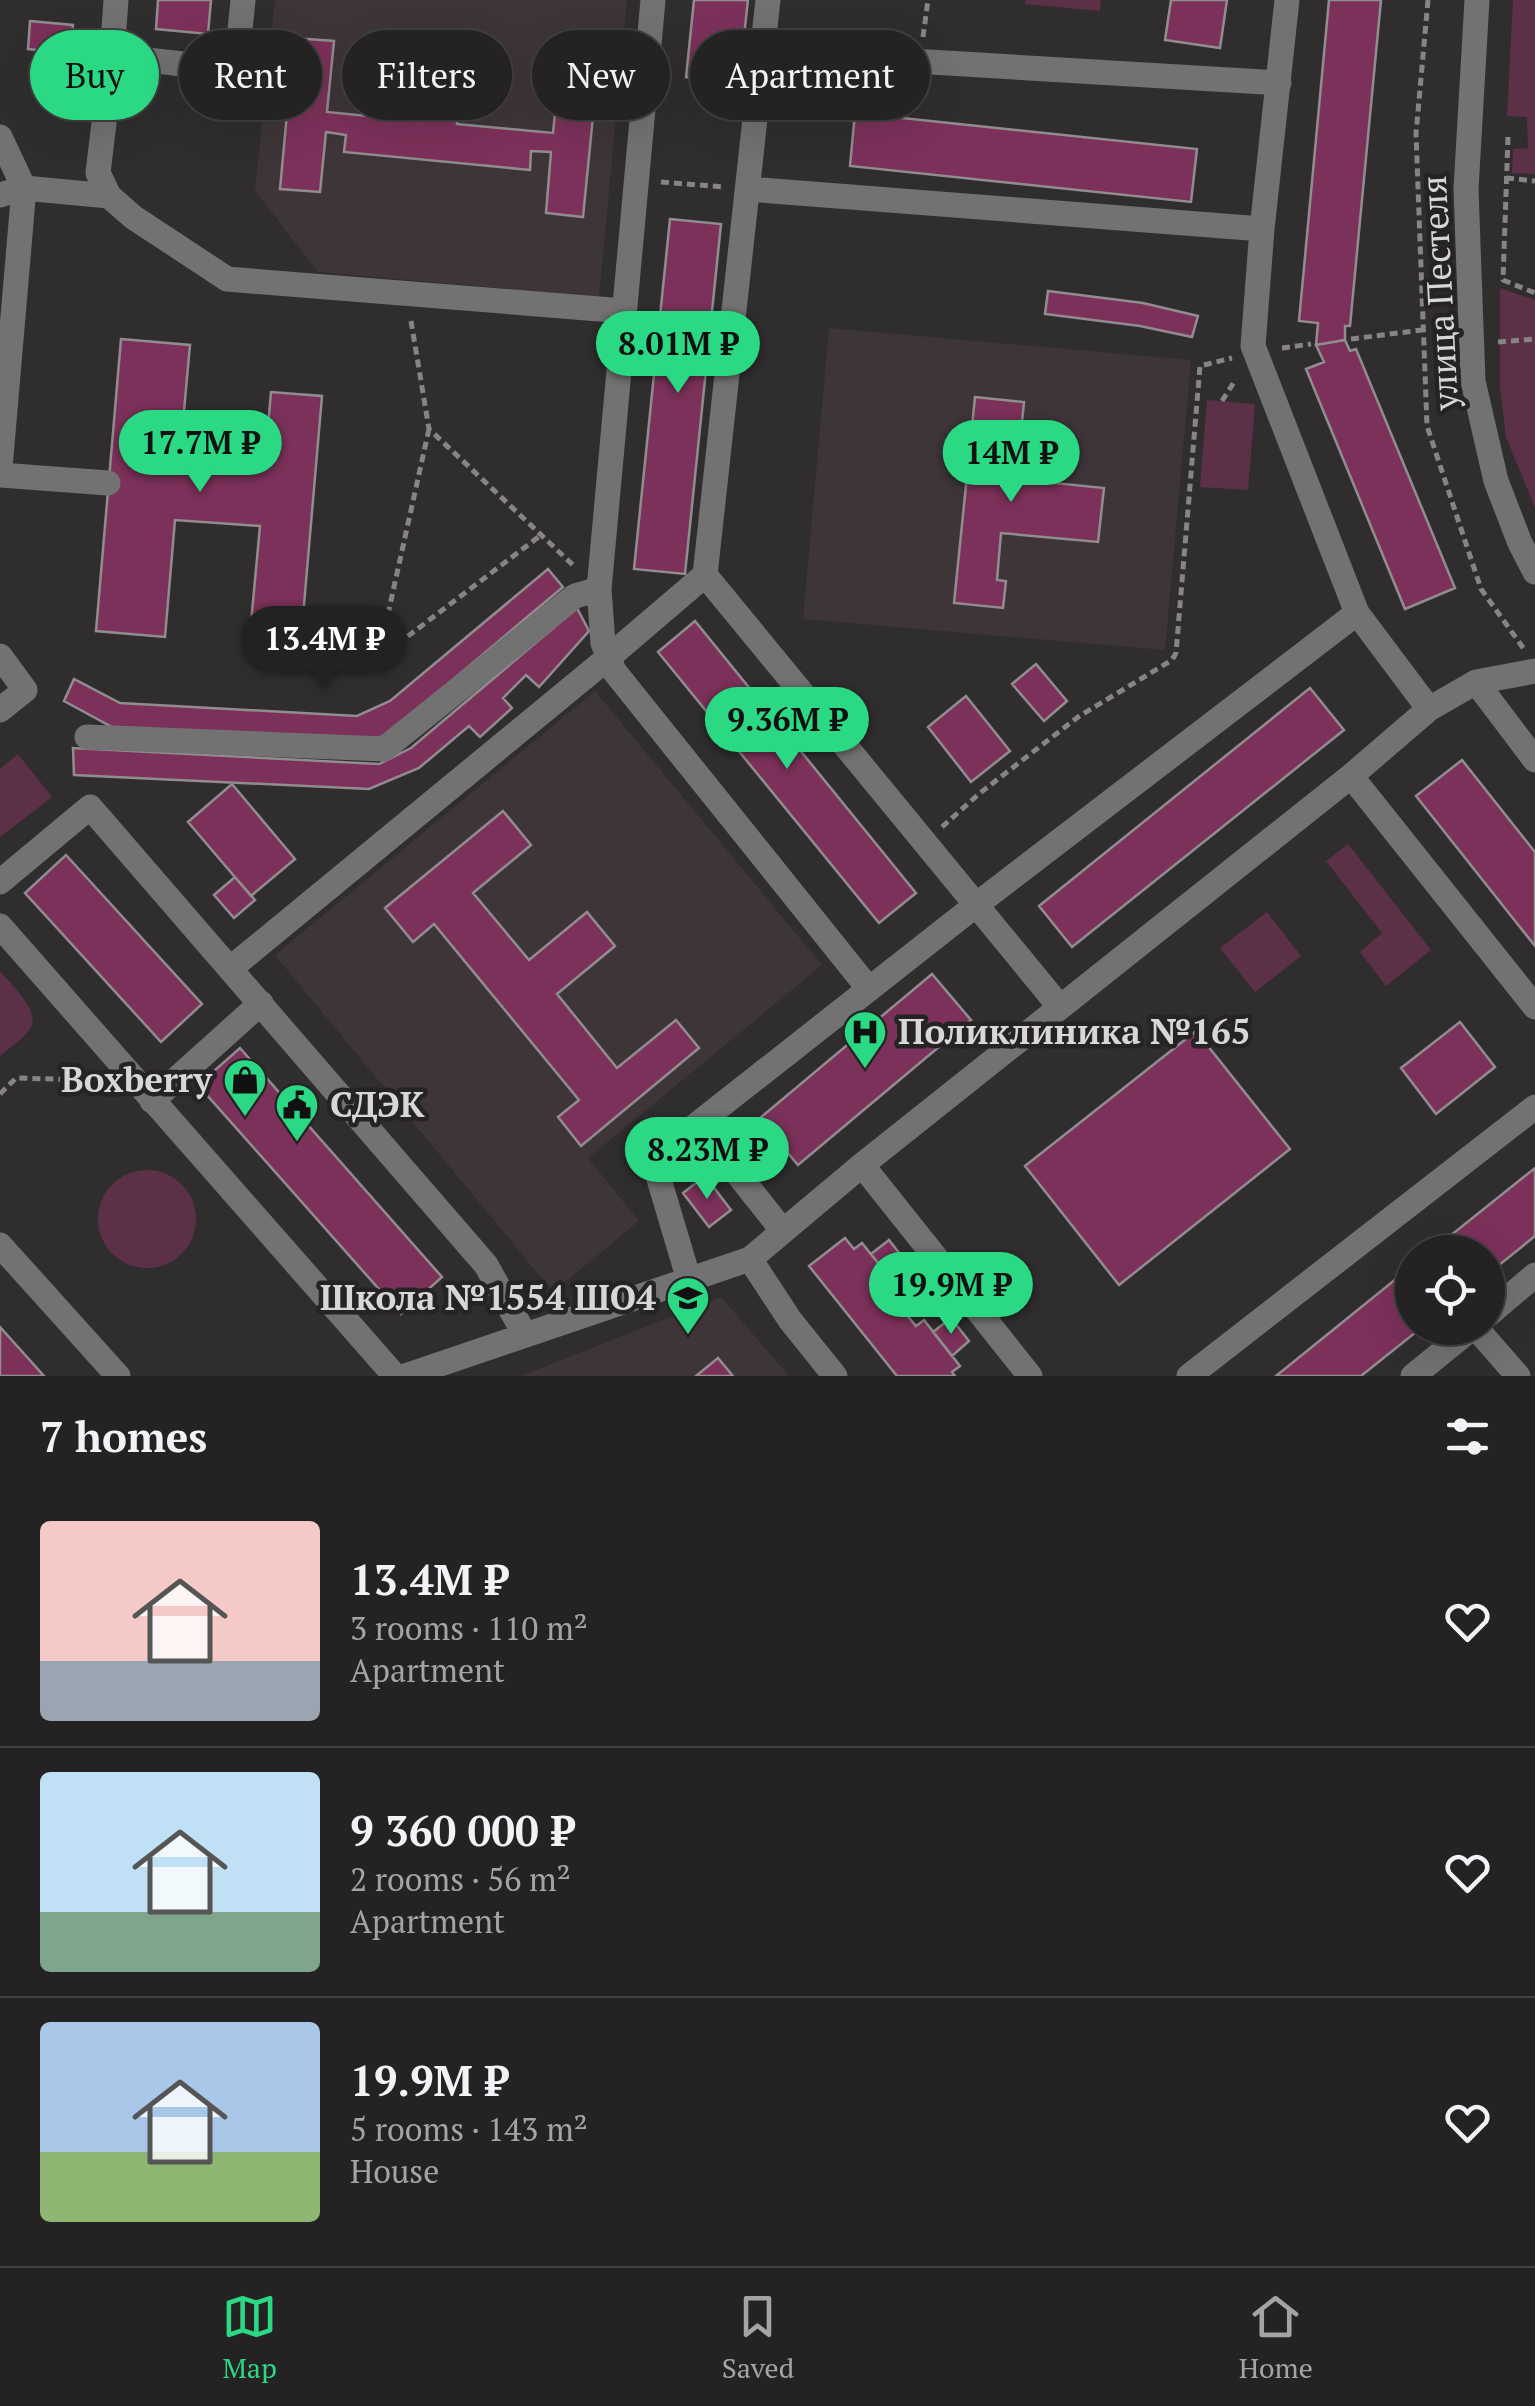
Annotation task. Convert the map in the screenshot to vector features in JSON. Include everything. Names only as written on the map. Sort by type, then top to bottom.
[{"type":"street","points":[[114,30],[116,0]]},
{"type":"street","points":[[159,61],[236,70],[243,0]]},
{"type":"street","points":[[653,0],[599,589],[603,642],[614,671],[869,989]]},
{"type":"street","points":[[765,30],[768,0]]},
{"type":"street","points":[[1287,0],[1252,346],[1356,613],[1429,709]]},
{"type":"street","name":"улица Пестеля","points":[[1476,0],[1466,189],[1473,380],[1496,480],[1535,572]]},
{"type":"street","points":[[930,61],[1279,84]]},
{"type":"street","points":[[104,120],[98,173],[110,196],[133,217],[227,278],[624,311]]},
{"type":"street","points":[[230,968],[705,575],[755,120]]},
{"type":"street","points":[[0,137],[12,191],[0,472],[108,483]]},
{"type":"street","points":[[748,189],[1262,228]]},
{"type":"street","points":[[12,191],[110,196]]},
{"type":"street","points":[[705,575],[1060,1008]]},
{"type":"street","points":[[87,736],[384,749],[575,596],[599,589]]},
{"type":"street","points":[[689,1280],[653,1159],[1356,613]]},
{"type":"street","points":[[0,656],[25,690],[0,710]]},
{"type":"street","points":[[406,1376],[750,1258],[1351,776],[1429,709],[1476,682],[1531,662]]},
{"type":"street","points":[[1476,682],[1535,760]]},
{"type":"street","points":[[1351,776],[1535,1007]]},
{"type":"street","points":[[0,882],[90,808],[486,1264],[525,1335]]},
{"type":"street","points":[[0,926],[395,1376]]},
{"type":"street","points":[[152,1101],[261,1003]]},
{"type":"street","points":[[1189,1376],[1535,1107]]},
{"type":"street","points":[[698,1124],[784,1231]]},
{"type":"street","points":[[862,1165],[1030,1376]]},
{"type":"street","points":[[0,1245],[118,1376]]},
{"type":"street","points":[[750,1258],[790,1320],[835,1376]]},
{"type":"street","points":[[1505,1301],[1535,1275]]},
{"type":"street","points":[[1414,1376],[1453,1345]]},
{"type":"street","points":[[1490,1345],[1518,1376]]},
{"type":"path","points":[[924,30],[928,0]]},
{"type":"path","points":[[1428,0],[1416,134],[1427,426],[1481,589],[1531,662]]},
{"type":"path","points":[[1508,137],[1502,280],[1535,293]]},
{"type":"path","points":[[1506,178],[1535,181]]},
{"type":"path","points":[[636,180],[748,189]]},
{"type":"path","points":[[406,293],[428,429],[378,659],[542,535]]},
{"type":"path","points":[[1350,339],[1422,330]]},
{"type":"path","points":[[1494,342],[1535,339]]},
{"type":"path","points":[[924,842],[1078,717],[1172,660],[1176,653],[1200,366],[1255,352]]},
{"type":"path","points":[[428,429],[599,589]]},
{"type":"path","points":[[1192,469],[1201,470]]},
{"type":"path","points":[[0,1094],[16,1078],[86,1080],[115,1059]]},
{"type":"shaded area","points":[[275,0],[627,0],[624,30],[532,30],[532,120],[616,120],[599,297],[318,272],[255,191],[262,120],[322,120],[322,30],[272,30]]},
{"type":"shaded area","points":[[1026,0],[1101,0],[1100,11],[1025,4]]},
{"type":"shaded area","points":[[1513,0],[1535,0],[1535,174],[1512,173],[1513,149],[1528,148],[1527,117],[1507,116]]},
{"type":"shaded area","points":[[1500,288],[1535,300],[1535,508],[1506,437],[1500,387]]},
{"type":"shaded area","points":[[829,328],[1191,360],[1165,650],[803,619]]},
{"type":"shaded area","points":[[1207,400],[1255,404],[1248,490],[1200,487]]},
{"type":"shaded area","points":[[595,691],[822,965],[588,1158],[639,1221],[553,1292],[275,955]]},
{"type":"shaded area","points":[[18,754],[52,797],[0,837],[0,769]]},
{"type":"shaded area","points":[[1348,844],[1431,950],[1386,986],[1360,952],[1382,933],[1326,861]]},
{"type":"shaded area","points":[[1267,912],[1301,956],[1255,992],[1220,948]]},
{"type":"shaded area","points":[[0,971],[23,998],[33,1020],[25,1035],[0,1056]]},
{"type":"shaded area","points":[[147,1170],[166,1174],[182,1184],[192,1200],[196,1219],[192,1238],[182,1254],[166,1264],[147,1268],[128,1264],[112,1254],[102,1238],[98,1219],[102,1200],[112,1184],[128,1174]]},
{"type":"shaded area","name":"Школа №1554 ШО4","points":[[721,1297],[789,1376],[521,1376]]},
{"type":"building","points":[[158,0],[211,0],[208,30],[156,29]]},
{"type":"building","points":[[694,0],[748,0],[745,30],[691,30]]},
{"type":"building","points":[[1171,0],[1227,0],[1220,48],[1165,40]]},
{"type":"building","points":[[1329,0],[1381,0],[1350,326],[1345,326],[1345,340],[1316,345],[1318,323],[1299,321]]},
{"type":"building","points":[[30,21],[73,25],[72,30],[30,30],[28,49]]},
{"type":"building","points":[[690,38],[690,77],[686,77]]},
{"type":"building","points":[[322,40],[334,41],[327,112],[342,114],[342,120],[457,120],[457,124],[553,133],[554,120],[593,120],[583,217],[546,213],[551,152],[531,151],[530,170],[344,152],[346,135],[326,132],[320,192],[280,189],[286,120],[322,120]]},
{"type":"building","points":[[854,120],[922,120],[1197,149],[1191,202],[850,166]]},
{"type":"building","points":[[670,219],[721,224],[685,574],[634,569]]},
{"type":"building","points":[[1048,291],[1143,303],[1198,316],[1192,337],[1045,314]]},
{"type":"building","points":[[121,339],[190,345],[180,455],[265,461],[271,392],[322,396],[302,628],[251,623],[260,526],[175,520],[165,637],[96,631]]},
{"type":"building","points":[[1345,340],[1350,351],[1356,349],[1455,588],[1405,609],[1306,369],[1324,362],[1316,345]]},
{"type":"building","points":[[975,397],[1024,402],[1021,432],[1011,431],[1007,478],[1104,488],[1098,542],[1001,533],[997,580],[1006,581],[1003,608],[954,603]]},
{"type":"building","points":[[548,569],[563,587],[387,735],[369,740],[112,727],[64,701],[74,679],[120,703],[357,716],[390,701]]},
{"type":"building","points":[[577,608],[589,631],[539,687],[526,675],[503,698],[512,708],[480,737],[469,726],[419,768],[369,789],[74,775],[73,748],[379,764],[411,748]]},
{"type":"building","points":[[695,621],[916,893],[879,923],[658,652]]},
{"type":"building","points":[[1036,664],[1067,701],[1044,721],[1012,684]]},
{"type":"building","points":[[1310,688],[1344,730],[1072,947],[1039,906]]},
{"type":"building","points":[[966,696],[1010,751],[971,782],[928,727]]},
{"type":"building","points":[[1462,760],[1535,852],[1535,946],[1416,796]]},
{"type":"building","points":[[232,784],[295,859],[251,896],[188,822]]},
{"type":"building","points":[[503,811],[531,845],[473,893],[529,960],[587,912],[615,946],[557,994],[617,1068],[676,1020],[699,1048],[581,1146],[558,1117],[579,1100],[434,924],[413,942],[385,908]]},
{"type":"building","points":[[66,855],[202,1004],[161,1042],[25,893]]},
{"type":"building","points":[[235,877],[255,900],[234,918],[214,895]]},
{"type":"building","name":"Поликлиника №165","points":[[932,974],[971,1020],[798,1165],[759,1119]]},
{"type":"building","points":[[1460,1022],[1495,1067],[1436,1114],[1401,1068]]},
{"type":"building","points":[[1196,1031],[1290,1149],[1119,1285],[1025,1166]]},
{"type":"building","points":[[240,1048],[442,1277],[401,1314],[198,1085]]},
{"type":"building","points":[[1535,1168],[1535,1236],[1505,1260],[1505,1235],[1451,1235]]},
{"type":"building","points":[[705,1176],[731,1210],[709,1227],[683,1193]]},
{"type":"building","points":[[845,1238],[854,1249],[862,1243],[897,1287],[889,1294],[916,1326],[924,1320],[960,1366],[952,1372],[955,1376],[897,1376],[809,1266]]},
{"type":"building","points":[[889,1240],[907,1263],[890,1278],[871,1254]]},
{"type":"building","points":[[1395,1280],[1395,1345],[1400,1345],[1361,1376],[1276,1376]]},
{"type":"building","points":[[951,1318],[969,1341],[952,1356],[933,1332]]},
{"type":"building","points":[[0,1327],[44,1376],[0,1376]]},
{"type":"building","points":[[718,1358],[733,1376],[696,1376]]},
{"type":"place","name":"Поликлиника №165","points":[[865,1070]]},
{"type":"place","name":"Boxberry","points":[[245,1118]]},
{"type":"place","name":"СДЭК","points":[[297,1143]]},
{"type":"place","name":"Школа №1554 ШО4","points":[[688,1336]]}]
